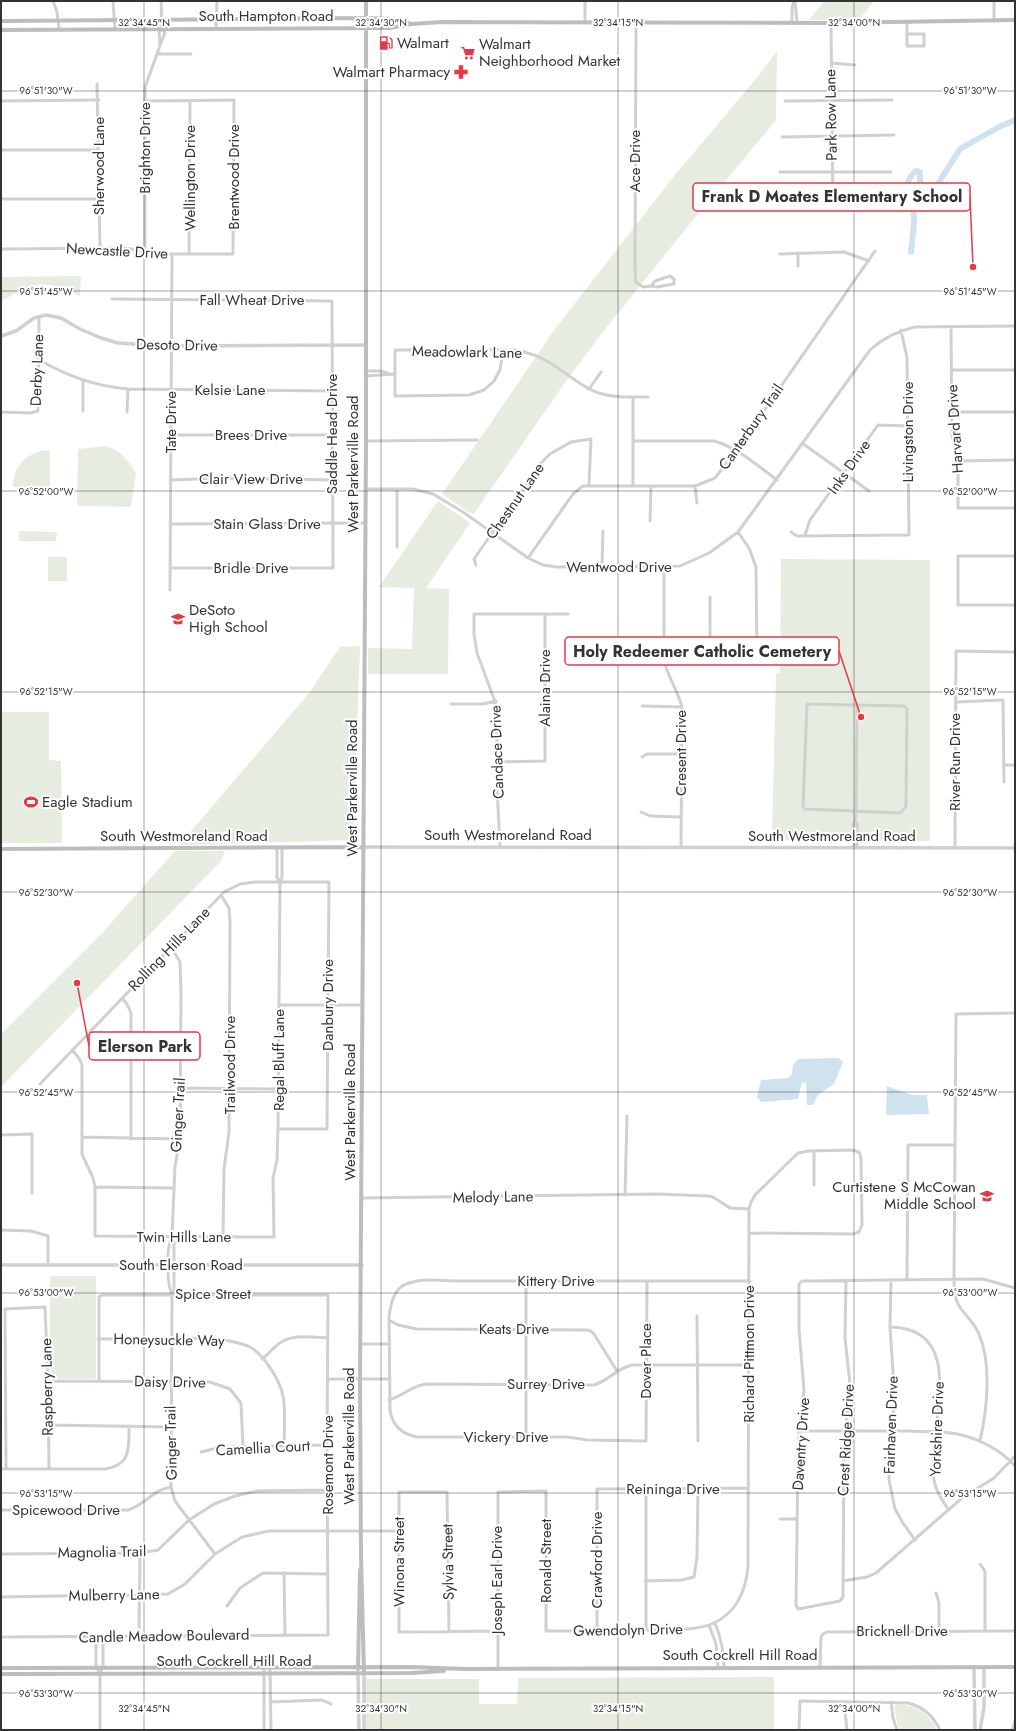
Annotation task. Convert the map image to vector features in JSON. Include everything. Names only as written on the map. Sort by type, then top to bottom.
[{"type":"main road","name":"West Parkerville Road","points":[[364,1673],[361,1557],[360,1379],[364,847],[364,523],[366,441],[366,1]]},
{"type":"main road","name":"South Hampton Road","points":[[1,21],[366,18],[411,24]]},
{"type":"main road","name":"South Hampton Road","points":[[1,30],[390,28],[411,24],[585,22],[831,23],[1015,20]]},
{"type":"main road","name":"South Westmoreland Road","points":[[1,849],[364,847]]},
{"type":"main road","name":"West Parkerville Road","points":[[358,1673],[358,1614],[361,1557]]},
{"type":"main road","name":"South Cockrell Hill Road","points":[[1,1668],[411,1667],[498,1669],[1015,1666]]},
{"type":"main road","points":[[189,1667],[189,1673]]},
{"type":"main road","name":"South Cockrell Hill Road","points":[[1,1674],[411,1673],[466,1669]]},
{"type":"street","points":[[53,1],[57,12],[59,29]]},
{"type":"street","points":[[113,1],[115,29]]},
{"type":"street","points":[[161,1],[162,29]]},
{"type":"street","points":[[216,28],[217,1]]},
{"type":"street","points":[[585,1],[585,22]]},
{"type":"street","points":[[794,22],[795,1]]},
{"type":"street","points":[[994,1],[994,21]]},
{"type":"street","name":"Ace Drive","points":[[636,22],[634,270],[636,282],[643,286],[657,287],[674,284],[674,279],[670,276],[661,278],[655,281],[652,286]]},
{"type":"street","points":[[907,22],[907,34],[908,46],[924,46],[924,34],[907,34]]},
{"type":"street","name":"Park Row Lane","points":[[831,23],[832,208]]},
{"type":"street","name":"Brighton Drive","points":[[146,252],[146,87],[165,32],[162,29]]},
{"type":"street","points":[[158,54],[192,54]]},
{"type":"street","points":[[831,63],[855,65]]},
{"type":"street","name":"Sherwood Lane","points":[[98,84],[100,248]]},
{"type":"street","points":[[1,101],[99,100]]},
{"type":"street","name":"Brentwood Drive","points":[[190,102],[234,100],[233,254]]},
{"type":"street","points":[[785,101],[892,100]]},
{"type":"street","points":[[145,102],[190,102]]},
{"type":"street","name":"Wellington Drive","points":[[189,254],[190,102]]},
{"type":"street","points":[[782,136],[894,135]]},
{"type":"street","points":[[1,150],[99,150]]},
{"type":"street","points":[[780,172],[891,172]]},
{"type":"street","points":[[1,199],[100,199]]},
{"type":"street","points":[[782,208],[892,208]]},
{"type":"street","name":"Newcastle Drive","points":[[1,249],[100,248],[132,249],[146,252],[172,254],[233,254]]},
{"type":"street","name":"Canterbury Trail","points":[[589,485],[695,486],[715,478],[736,451],[875,251]]},
{"type":"street","points":[[780,254],[844,252],[869,261]]},
{"type":"street","points":[[798,253],[798,266]]},
{"type":"street","name":"Tate Drive","points":[[170,590],[172,254]]},
{"type":"street","name":"Fall Wheat Drive","points":[[112,299],[332,300]]},
{"type":"street","name":"Saddle Head Drive","points":[[332,300],[333,568]]},
{"type":"street","name":"Desoto Drive","points":[[39,317],[46,315],[61,318],[94,336],[118,343],[171,346],[365,344]]},
{"type":"street","points":[[1,336],[16,331],[29,321],[39,317]]},
{"type":"street","name":"Derby Lane","points":[[1,412],[31,413],[38,411],[39,317]]},
{"type":"street","name":"Wentwood Drive","points":[[365,489],[413,489],[433,494],[460,510],[528,558],[543,565],[556,567],[680,566],[709,553],[738,532],[870,350],[880,341],[900,330],[915,327],[1015,326]]},
{"type":"street","name":"Harvard Drive","points":[[951,327],[952,435],[958,461],[958,508],[1015,508]]},
{"type":"street","name":"Livingston Drive","points":[[805,535],[909,535],[908,358],[900,330]]},
{"type":"street","name":"Meadowlark Lane","points":[[395,374],[395,350],[515,350],[530,353],[544,359],[589,389],[599,393],[612,396],[648,396]]},
{"type":"street","points":[[365,374],[381,371],[389,374],[395,374],[395,396],[469,395],[484,390],[494,381],[500,370],[503,351]]},
{"type":"street","name":"Kelsie Lane","points":[[39,360],[60,372],[104,387],[171,390],[332,391]]},
{"type":"street","points":[[951,370],[1015,370]]},
{"type":"street","points":[[589,389],[601,372]]},
{"type":"street","points":[[83,381],[83,411]]},
{"type":"street","points":[[127,412],[128,389]]},
{"type":"street","points":[[632,397],[633,486]]},
{"type":"street","points":[[952,412],[1015,412]]},
{"type":"street","name":"Inks Drive","points":[[805,535],[810,520],[878,426],[909,426]]},
{"type":"street","name":"Brees Drive","points":[[171,435],[332,435]]},
{"type":"street","name":"Chestnut Lane","points":[[476,565],[474,559],[540,464],[550,454],[571,442],[591,439],[589,485]]},
{"type":"street","points":[[366,441],[477,440]]},
{"type":"street","points":[[633,441],[714,441],[724,444],[736,451],[777,480]]},
{"type":"street","points":[[802,443],[869,491]]},
{"type":"street","points":[[958,461],[1015,460]]},
{"type":"street","name":"Clair View Drive","points":[[170,480],[222,478],[332,480]]},
{"type":"street","points":[[528,558],[573,494],[583,486],[589,485]]},
{"type":"street","points":[[650,521],[651,486]]},
{"type":"street","points":[[695,486],[696,503]]},
{"type":"street","points":[[397,489],[398,547]]},
{"type":"street","name":"Stain Glass Drive","points":[[170,524],[364,523]]},
{"type":"street","points":[[602,566],[603,531]]},
{"type":"street","points":[[664,661],[757,661],[756,567],[749,548],[738,532]]},
{"type":"street","points":[[790,532],[797,536],[805,535]]},
{"type":"street","points":[[1015,556],[958,556],[958,605],[1015,604]]},
{"type":"street","name":"Cresent Drive","points":[[664,567],[664,661],[668,675],[680,699],[682,707],[681,847]]},
{"type":"street","name":"Bridle Drive","points":[[170,568],[333,568]]},
{"type":"street","points":[[710,597],[710,660]]},
{"type":"street","name":"Candace Drive","points":[[500,847],[498,714],[496,701],[477,653],[474,634],[474,614],[545,614]]},
{"type":"street","points":[[545,614],[568,614]]},
{"type":"street","name":"Alaina Drive","points":[[498,762],[545,761],[545,614]]},
{"type":"street","name":"River Run Drive","points":[[955,848],[956,652],[1015,652]]},
{"type":"street","points":[[956,702],[1003,700],[1004,782]]},
{"type":"street","points":[[451,704],[483,704],[496,701]]},
{"type":"street","points":[[807,704],[846,706],[857,705],[904,706],[907,708],[906,806],[901,813],[805,809],[803,807],[807,704]]},
{"type":"street","points":[[855,848],[853,824],[855,823],[856,811],[857,705]]},
{"type":"street","points":[[642,706],[682,707]]},
{"type":"street","points":[[642,757],[648,754],[682,754]]},
{"type":"street","points":[[1004,765],[1015,765]]},
{"type":"street","points":[[641,812],[650,816],[681,817]]},
{"type":"street","name":"Regal Bluff Lane","points":[[277,847],[277,877],[280,882]]},
{"type":"street","name":"Regal Bluff Lane","points":[[274,1237],[273,1178],[277,1160],[278,1129],[280,882],[282,877],[282,847]]},
{"type":"street","name":"South Westmoreland Road","points":[[364,847],[1015,848]]},
{"type":"street","name":"Rolling Hills Lane","points":[[40,1084],[221,895],[240,884],[329,882]]},
{"type":"street","name":"Danbury Drive","points":[[278,1129],[327,1129],[329,882]]},
{"type":"street","name":"Trailwood Drive","points":[[221,895],[229,908],[230,921],[230,1088],[229,1132],[224,1188],[223,1237]]},
{"type":"street","name":"Ginger Trail","points":[[171,947],[180,962],[180,1139],[175,1166],[172,1237],[174,1243],[174,1289],[172,1294],[170,1381],[171,1487],[175,1501],[216,1554]]},
{"type":"street","points":[[122,998],[128,1004],[131,1013],[131,1139]]},
{"type":"street","points":[[279,1005],[363,1005]]},
{"type":"street","points":[[980,1441],[986,1405],[985,1359],[979,1334],[958,1304],[954,1293],[956,1014],[1015,1013]]},
{"type":"street","points":[[72,1050],[79,1058],[82,1065],[82,1154],[93,1178],[94,1187],[174,1188]]},
{"type":"street","points":[[180,1088],[279,1089]]},
{"type":"street","points":[[625,1195],[627,1116]]},
{"type":"street","points":[[1,1135],[32,1134],[32,1193]]},
{"type":"street","points":[[82,1137],[180,1139]]},
{"type":"street","points":[[907,1280],[908,1145],[955,1145]]},
{"type":"street","points":[[814,1150],[814,1185]]},
{"type":"street","points":[[749,1209],[750,1202],[755,1195],[798,1153],[814,1150],[852,1150],[859,1152],[862,1158],[862,1225],[859,1232],[853,1234],[750,1233]]},
{"type":"street","name":"Twin Hills Lane","points":[[94,1187],[95,1236],[274,1237]]},
{"type":"street","name":"Melody Lane","points":[[362,1198],[625,1195],[708,1196],[713,1197],[730,1208],[749,1209]]},
{"type":"street","name":"Richard Pittmon Drive","points":[[715,1623],[734,1609],[746,1584],[748,1566],[750,1282],[749,1209]]},
{"type":"street","points":[[1,1230],[31,1231],[48,1236],[48,1265]]},
{"type":"street","name":"Ginger Trail","points":[[172,1237],[169,1242],[169,1290],[172,1294]]},
{"type":"street","name":"South Elerson Road","points":[[1,1265],[362,1264]]},
{"type":"street","points":[[846,1280],[983,1279],[1015,1288]]},
{"type":"street","name":"Kittery Drive","points":[[390,1320],[390,1305],[395,1293],[404,1285],[418,1280],[750,1282]]},
{"type":"street","name":"Daventry Drive","points":[[842,1599],[840,1601],[798,1609],[796,1605],[799,1432],[804,1390],[799,1328],[799,1286],[802,1281],[846,1280]]},
{"type":"street","name":"Crest Ridge Drive","points":[[842,1599],[845,1432],[850,1384],[845,1338],[846,1280]]},
{"type":"street","name":"Fairhaven Drive","points":[[891,1280],[890,1327],[895,1403],[890,1431],[889,1468],[891,1495],[895,1509],[915,1540]]},
{"type":"street","points":[[526,1281],[526,1438]]},
{"type":"street","name":"Dover Place","points":[[646,1441],[647,1281]]},
{"type":"street","name":"Spice Street","points":[[98,1339],[100,1297],[102,1295],[328,1295]]},
{"type":"street","name":"Rosemont Drive","points":[[328,1295],[328,1635]]},
{"type":"street","name":"Raspberry Lane","points":[[6,1468],[5,1309],[45,1307],[49,1468]]},
{"type":"street","points":[[697,1316],[698,1441]]},
{"type":"street","name":"Keats Drive","points":[[390,1320],[403,1326],[417,1329],[525,1329],[591,1331],[617,1371]]},
{"type":"street","name":"Vickery Drive","points":[[390,1320],[389,1400],[391,1419],[403,1432],[410,1435],[429,1437],[568,1437],[587,1440],[646,1441]]},
{"type":"street","name":"Yorkshire Drive","points":[[890,1327],[900,1327],[916,1332],[931,1346],[936,1356],[939,1370],[940,1389],[934,1481],[939,1496],[949,1510]]},
{"type":"street","points":[[262,1359],[269,1354],[276,1345],[294,1337],[328,1338]]},
{"type":"street","name":"Honeysuckle Way","points":[[98,1339],[215,1338],[249,1347],[262,1359],[275,1375],[284,1396],[284,1445]]},
{"type":"street","points":[[98,1339],[99,1381]]},
{"type":"street","points":[[361,1344],[390,1344]]},
{"type":"street","name":"Surrey Drive","points":[[389,1400],[397,1397],[418,1384],[594,1384],[604,1380],[617,1371],[632,1365],[749,1365]]},
{"type":"street","points":[[328,1379],[389,1379]]},
{"type":"street","name":"Daisy Drive","points":[[48,1381],[210,1382],[230,1389],[241,1403],[243,1447]]},
{"type":"street","points":[[49,1425],[171,1427]]},
{"type":"street","points":[[1,1469],[114,1468],[122,1463],[128,1453],[129,1426]]},
{"type":"street","points":[[799,1432],[890,1431],[959,1434],[980,1441],[1015,1466]]},
{"type":"street","name":"Camellia Court","points":[[200,1452],[221,1447],[327,1445]]},
{"type":"street","points":[[843,1580],[867,1578],[876,1573],[962,1498],[994,1478],[1015,1456]]},
{"type":"street","name":"Spicewood Drive","points":[[1,1510],[122,1511],[138,1506],[161,1488],[171,1487]]},
{"type":"street","name":"Reininga Drive","points":[[597,1489],[748,1488]]},
{"type":"street","name":"Crawford Drive","points":[[596,1631],[597,1489]]},
{"type":"street","points":[[646,1489],[646,1630]]},
{"type":"street","points":[[645,1581],[682,1580],[694,1577],[697,1557],[698,1489]]},
{"type":"street","name":"Magnolia Trail","points":[[1,1554],[140,1553],[158,1550],[189,1520],[214,1504],[235,1496],[257,1491],[328,1490]]},
{"type":"street","name":"Joseph Earl Drive","points":[[498,1669],[498,1492],[546,1491]]},
{"type":"street","name":"Ronald Street","points":[[546,1491],[546,1631]]},
{"type":"street","name":"Winona Street","points":[[447,1492],[399,1492],[399,1632],[449,1632]]},
{"type":"street","name":"Sylvia Street","points":[[447,1492],[449,1632]]},
{"type":"street","points":[[780,1519],[797,1519]]},
{"type":"street","name":"Mulberry Lane","points":[[1,1597],[168,1594],[185,1584],[216,1554],[242,1537],[269,1531],[399,1531]]},
{"type":"street","points":[[140,1553],[140,1635]]},
{"type":"street","points":[[980,1564],[985,1572],[985,1631]]},
{"type":"street","points":[[227,1606],[240,1588],[263,1573],[328,1574]]},
{"type":"street","points":[[284,1573],[285,1635]]},
{"type":"street","points":[[936,1593],[939,1603],[939,1631]]},
{"type":"street","points":[[715,1623],[724,1652],[724,1668]]},
{"type":"street","name":"Gwendolyn Drive","points":[[546,1631],[677,1630],[715,1623]]},
{"type":"street","points":[[709,1625],[716,1644],[718,1667]]},
{"type":"street","points":[[449,1632],[497,1631]]},
{"type":"street","name":"Bricknell Drive","points":[[820,1667],[820,1637],[827,1632],[1015,1631]]},
{"type":"street","name":"Candle Meadow Boulevard","points":[[1,1637],[328,1635]]},
{"type":"street","points":[[96,1636],[96,1668],[100,1673]]},
{"type":"street","points":[[100,1730],[100,1673],[102,1668],[103,1636]]},
{"type":"street","points":[[974,1666],[975,1730]]},
{"type":"street","points":[[264,1667],[264,1730]]},
{"type":"street","points":[[980,1730],[984,1707],[984,1667]]},
{"type":"street","points":[[270,1668],[271,1730]]},
{"type":"street","name":"West Parkerville Road","points":[[358,1673],[358,1730]]},
{"type":"street","name":"West Parkerville Road","points":[[364,1673],[364,1730]]},
{"type":"street","points":[[271,1702],[322,1700],[331,1704]]},
{"type":"street","points":[[799,1730],[800,1702],[908,1703],[922,1708],[932,1716],[940,1730]]},
{"type":"street","points":[[844,1702],[847,1730]]},
{"type":"street","points":[[891,1702],[893,1718],[897,1730]]},
{"type":"street","points":[[1012,1730],[1015,1721]]},
{"type":"shaded area","points":[[824,1],[874,1],[859,20],[809,20]]},
{"type":"shaded area","points":[[777,51],[776,120],[606,328],[564,384],[473,515],[442,494],[555,329],[674,176],[760,74]]},
{"type":"shaded area","points":[[81,276],[80,296],[58,287],[40,285],[31,286],[1,302],[1,277]]},
{"type":"shaded area","points":[[106,446],[120,453],[136,473],[131,507],[79,506],[77,504],[78,449]]},
{"type":"shaded area","points":[[40,451],[50,451],[50,485],[48,487],[13,487],[15,474],[20,464],[28,456]]},
{"type":"shaded area","points":[[438,501],[470,523],[426,588],[449,589],[448,674],[368,674],[368,648],[412,649],[414,588],[379,587]]},
{"type":"shaded area","points":[[19,531],[57,532],[56,541],[19,541]]},
{"type":"shaded area","points":[[48,557],[67,557],[67,581],[48,581]]},
{"type":"shaded area","points":[[781,559],[930,560],[930,841],[772,840],[776,674],[780,673]]},
{"type":"shaded area","points":[[360,646],[353,840],[181,845],[181,843],[309,693],[340,647]]},
{"type":"shaded area","name":"Eagle Stadium","points":[[1,712],[49,712],[49,760],[61,761],[62,843],[1,843]]},
{"type":"shaded area","points":[[175,851],[225,851],[221,861],[1,1087],[1,1034],[103,932]]},
{"type":"shaded area","points":[[50,1276],[96,1276],[96,1379],[50,1379]]},
{"type":"shaded area","points":[[774,1677],[774,1730],[364,1730],[365,1679],[479,1679],[479,1704],[517,1704],[518,1678]]},
{"type":"shaded area","points":[[897,1704],[916,1708],[926,1714],[937,1730],[899,1730],[894,1707]]},
{"type":"water","points":[[838,1058],[843,1062],[834,1084],[818,1095],[813,1105],[807,1105],[806,1083],[802,1082],[798,1099],[762,1102],[757,1098],[761,1080],[788,1078],[792,1074],[793,1065],[798,1059]]},
{"type":"water","points":[[887,1086],[912,1095],[927,1095],[929,1114],[886,1115]]},
{"type":"waterway","points":[[911,252],[914,218],[908,188],[908,182],[911,176],[916,171],[920,172],[920,185],[923,188],[930,187],[933,189],[936,187],[960,149],[999,127],[1015,120]]},
{"type":"place","name":"Walmart","points":[[386,43]]},
{"type":"place","name":"Walmart Neighborhood Market","points":[[468,53]]},
{"type":"place","name":"Walmart Pharmacy","points":[[461,72]]},
{"type":"place","name":"Frank D Moates Elementary School","points":[[973,267]]},
{"type":"place","name":"DeSoto High School","points":[[178,619]]},
{"type":"place","name":"Holy Redeemer Catholic Cemetery","points":[[861,717]]},
{"type":"place","name":"Eagle Stadium","points":[[31,802]]},
{"type":"place","name":"Elerson Park","points":[[77,983]]},
{"type":"place","name":"Curtistene S McCowan Middle School","points":[[987,1196]]}]
